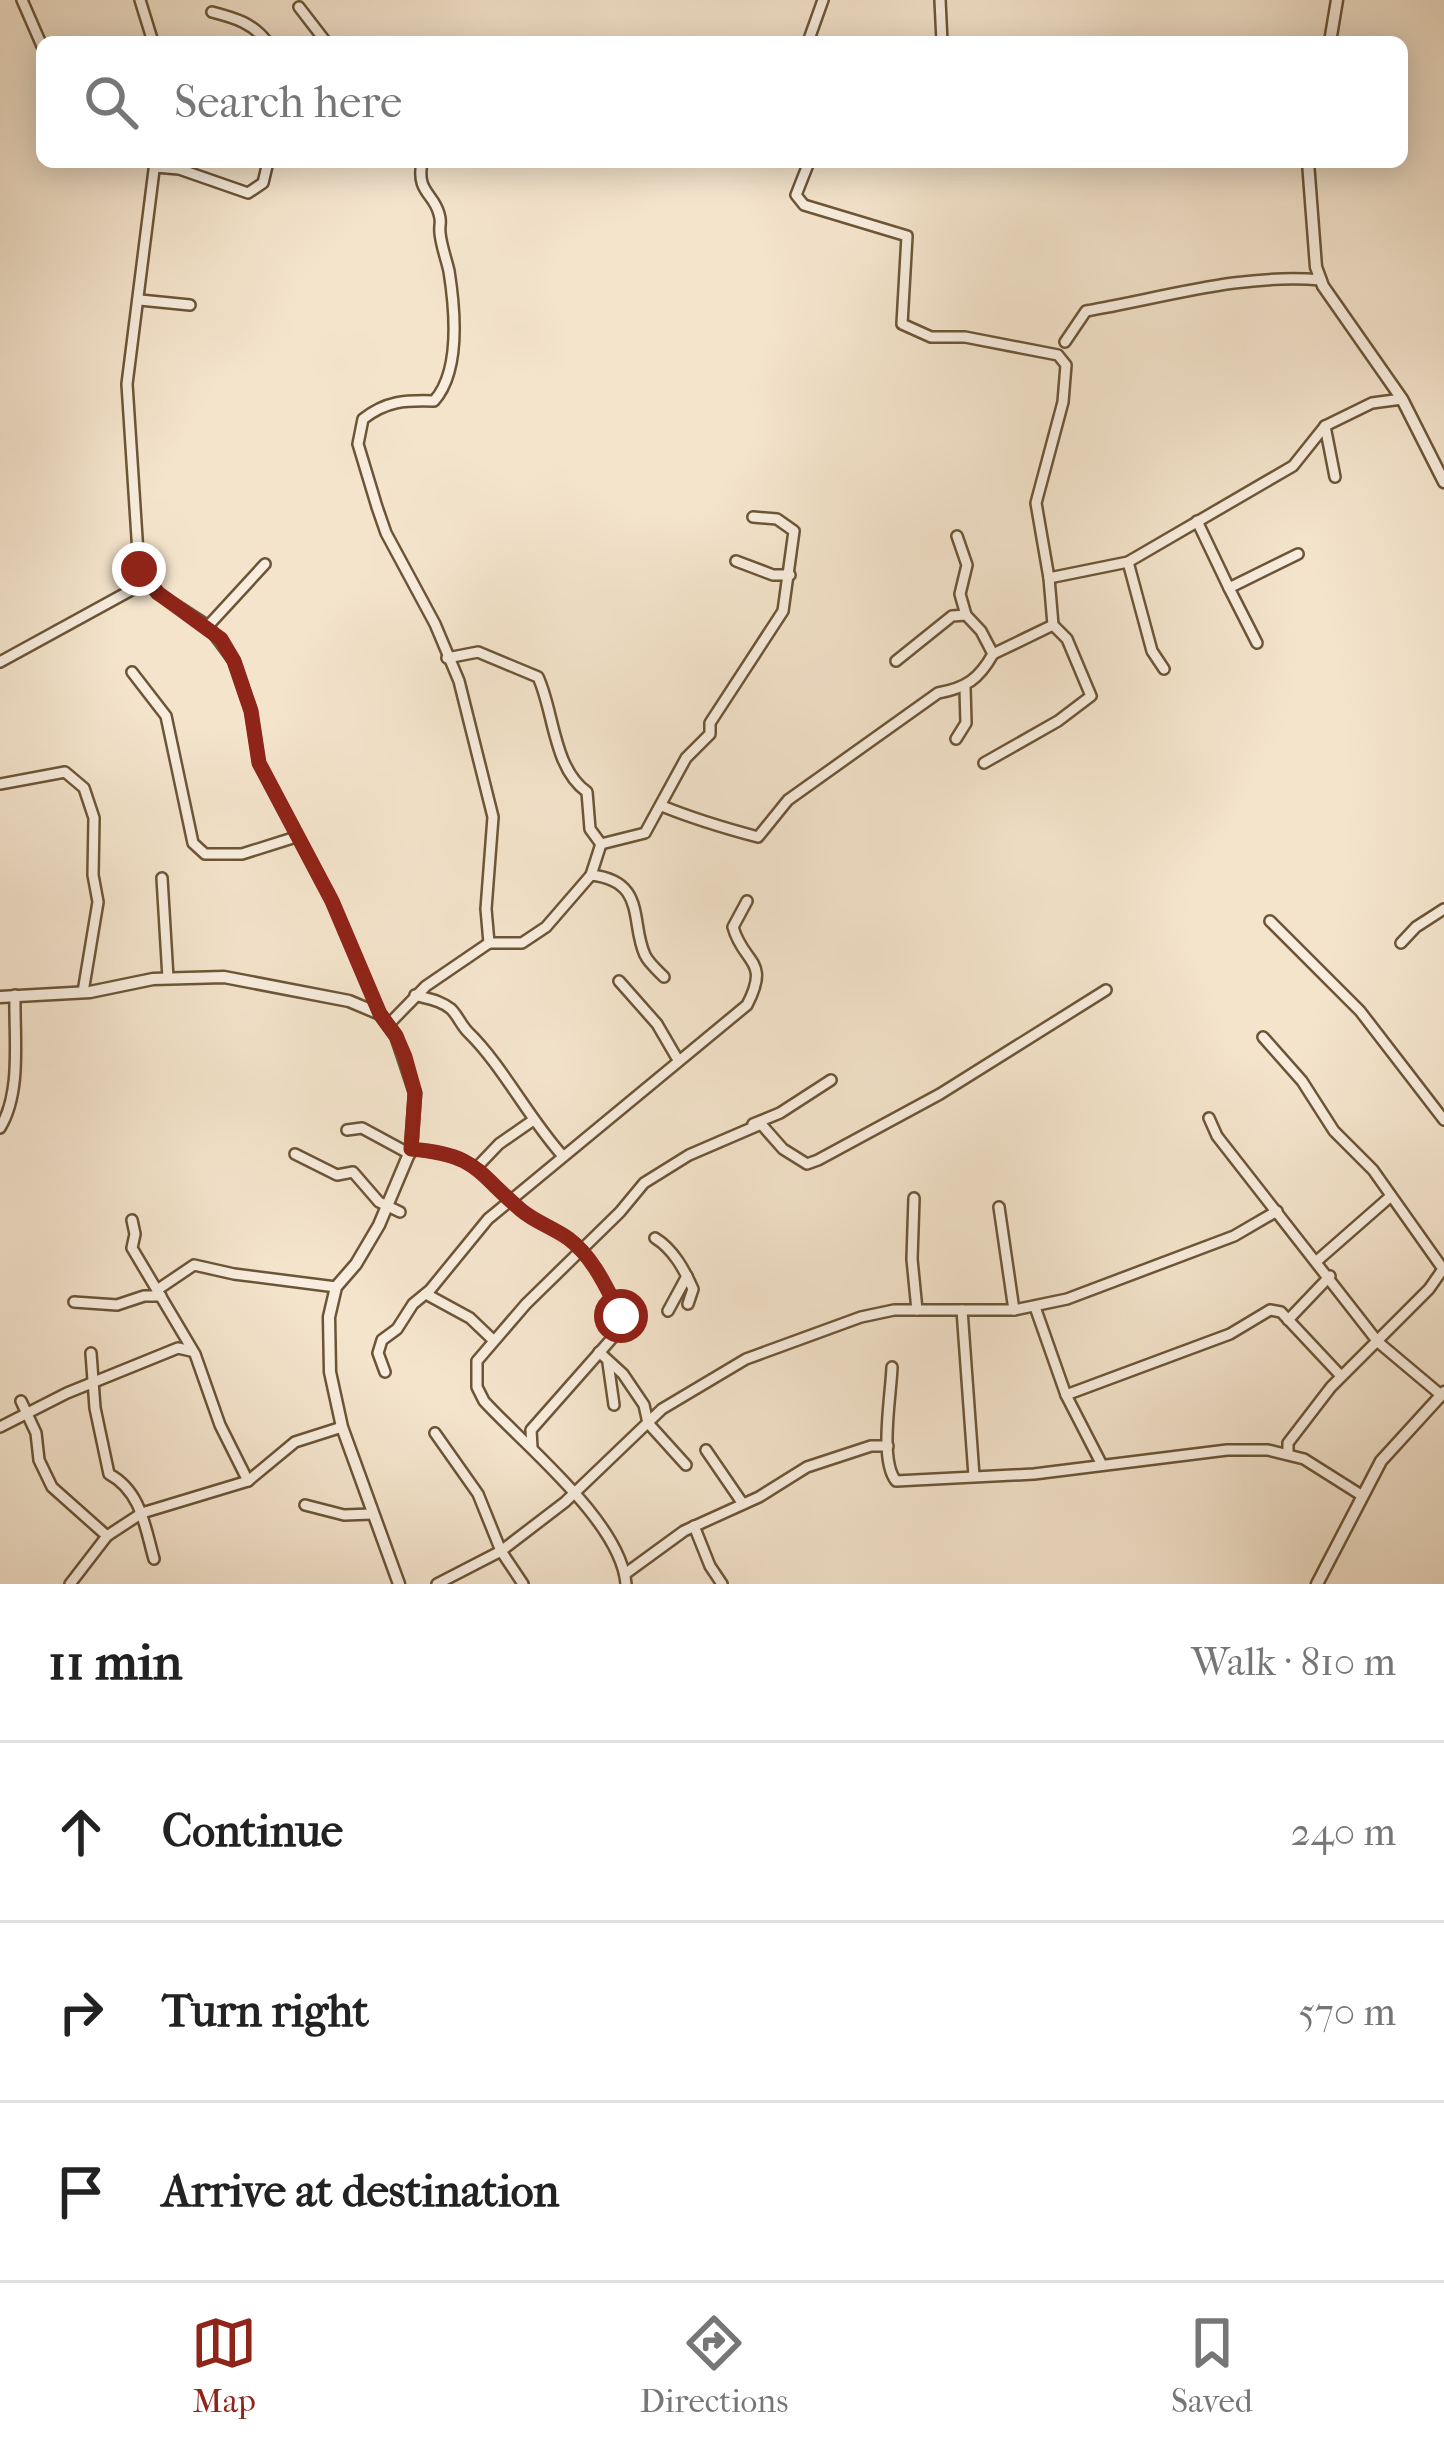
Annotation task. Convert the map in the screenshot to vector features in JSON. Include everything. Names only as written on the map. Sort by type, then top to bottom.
[{"type":"street","points":[[22,0],[38,36]]},
{"type":"street","points":[[140,0],[151,36]]},
{"type":"street","points":[[810,36],[823,0]]},
{"type":"street","points":[[940,0],[941,36]]},
{"type":"street","points":[[1331,36],[1337,0]]},
{"type":"street","points":[[299,7],[321,36]]},
{"type":"street","points":[[212,12],[235,16],[263,36]]},
{"type":"street","points":[[155,168],[127,383],[135,550],[146,582],[173,607],[208,626],[234,661],[251,711],[259,763],[332,901],[405,1057],[415,1093],[411,1152],[394,1210],[336,1287],[329,1317],[330,1372],[342,1427],[398,1584]]},
{"type":"street","points":[[174,168],[248,193],[263,183],[267,168]]},
{"type":"street","points":[[421,168],[427,198],[441,218],[440,236],[450,278],[451,364],[444,390],[434,401],[398,400],[377,409],[363,419],[358,444],[386,533],[459,681],[493,817],[486,909],[489,944]]},
{"type":"street","points":[[807,168],[796,195],[804,205],[907,236],[902,324],[931,337],[965,337],[1058,355],[1066,365],[1063,402],[1036,503],[1053,625],[1067,639],[1091,695],[1058,721],[984,763]]},
{"type":"street","points":[[1308,168],[1321,280],[1402,400],[1444,482]]},
{"type":"street","points":[[1065,342],[1086,311],[1143,297],[1228,283],[1321,280]]},
{"type":"street","points":[[140,300],[190,304]]},
{"type":"street","points":[[1049,578],[1128,562],[1293,466],[1325,426],[1372,403],[1402,400]]},
{"type":"street","points":[[1325,426],[1335,477]]},
{"type":"street","points":[[601,844],[645,832],[686,758],[710,734],[710,723],[783,611],[794,531],[777,519],[753,518]]},
{"type":"street","points":[[1197,521],[1257,643]]},
{"type":"street","points":[[957,536],[967,565],[960,594],[966,615],[993,653]]},
{"type":"street","points":[[1229,588],[1298,554]]},
{"type":"street","points":[[736,560],[773,575],[790,574]]},
{"type":"street","points":[[1128,562],[1152,651],[1164,669]]},
{"type":"street","points":[[208,626],[265,564]]},
{"type":"street","points":[[0,662],[146,582]]},
{"type":"street","points":[[896,661],[952,616],[966,615]]},
{"type":"street","points":[[662,806],[700,823],[722,824],[758,837],[788,800],[938,693],[965,688],[993,653],[1053,625]]},
{"type":"street","points":[[448,658],[478,652],[538,677],[553,731],[577,785],[587,792],[590,829],[601,844]]},
{"type":"street","points":[[132,672],[166,716],[193,843],[205,854],[242,854],[296,837]]},
{"type":"street","points":[[956,739],[966,723],[965,688]]},
{"type":"street","points":[[0,784],[65,772],[92,800],[98,902],[83,992]]},
{"type":"street","points":[[384,1020],[489,944],[522,943],[546,927],[591,875],[601,844]]},
{"type":"street","points":[[591,875],[625,890],[637,908],[644,954],[664,977]]},
{"type":"street","points":[[162,878],[168,978]]},
{"type":"street","points":[[385,1372],[379,1346],[488,1219],[747,1005],[759,979],[755,962],[733,927],[747,902]]},
{"type":"street","points":[[1401,943],[1444,909]]},
{"type":"street","points":[[1270,921],[1360,1011],[1444,1120]]},
{"type":"street","points":[[0,997],[224,976],[349,1001],[384,1020]]},
{"type":"street","points":[[619,981],[657,1024],[678,1060]]},
{"type":"street","points":[[749,1127],[761,1124],[783,1149],[807,1164],[818,1160],[940,1094],[1106,990]]},
{"type":"street","points":[[416,994],[435,999],[481,1042],[532,1121],[562,1155]]},
{"type":"street","points":[[0,1128],[9,1114],[6,1094],[15,995]]},
{"type":"street","points":[[1263,1037],[1302,1082],[1334,1131],[1373,1170],[1442,1269],[1441,1276],[1341,1376],[1292,1437],[1288,1452]]},
{"type":"street","points":[[831,1079],[780,1113],[664,1168],[579,1248],[477,1361],[477,1387],[484,1401],[576,1492],[626,1579],[694,1526],[807,1467],[871,1446],[888,1446]]},
{"type":"street","points":[[1209,1118],[1217,1136],[1378,1342],[1443,1393],[1381,1461],[1316,1584]]},
{"type":"street","points":[[478,1166],[532,1121]]},
{"type":"street","points":[[347,1130],[362,1129],[411,1152],[450,1154],[478,1166],[512,1201],[579,1248],[593,1264],[621,1316],[620,1326],[531,1430],[532,1448]]},
{"type":"street","points":[[296,1154],[337,1175],[353,1172],[372,1196],[394,1210]]},
{"type":"street","points":[[1318,1261],[1391,1196]]},
{"type":"street","points":[[914,1198],[911,1259],[917,1310]]},
{"type":"street","points":[[999,1208],[1014,1310]]},
{"type":"street","points":[[437,1584],[501,1551],[576,1492],[673,1401],[746,1359],[861,1317],[917,1310],[1014,1310],[1067,1299],[1234,1236],[1277,1211]]},
{"type":"street","points":[[132,1220],[132,1248],[196,1354],[220,1425],[248,1481]]},
{"type":"street","points":[[655,1238],[676,1247],[693,1289],[688,1304]]},
{"type":"street","points":[[74,1302],[117,1305],[159,1293],[194,1265],[336,1287]]},
{"type":"street","points":[[668,1311],[687,1276]]},
{"type":"street","points":[[1288,1320],[1330,1276]]},
{"type":"street","points":[[426,1294],[470,1318],[493,1340]]},
{"type":"street","points":[[1035,1307],[1066,1395],[1102,1465]]},
{"type":"street","points":[[962,1310],[974,1476]]},
{"type":"street","points":[[1066,1395],[1230,1334],[1270,1310],[1281,1312],[1341,1376]]},
{"type":"street","points":[[0,1426],[178,1348],[196,1354]]},
{"type":"street","points":[[598,1352],[623,1374],[644,1405],[648,1423],[686,1465]]},
{"type":"street","points":[[91,1353],[92,1385],[109,1474],[129,1489],[142,1513],[154,1559]]},
{"type":"street","points":[[608,1362],[614,1405]]},
{"type":"street","points":[[892,1367],[887,1467],[896,1481],[1034,1474],[1227,1450],[1288,1452],[1361,1495]]},
{"type":"street","points":[[21,1401],[52,1487],[107,1537]]},
{"type":"street","points":[[70,1584],[107,1537],[142,1513],[248,1481],[295,1442],[342,1427]]},
{"type":"street","points":[[435,1433],[478,1494],[501,1551],[523,1584]]},
{"type":"street","points":[[706,1450],[743,1504]]},
{"type":"street","points":[[305,1505],[344,1515],[372,1514]]},
{"type":"street","points":[[694,1526],[722,1584]]},
{"type":"route","points":[[139,569],[173,607],[208,626],[234,661],[251,711],[259,763],[332,901],[380,1014],[405,1057],[415,1093],[411,1149],[450,1154],[478,1166],[525,1214],[579,1248],[621,1316]]}]
